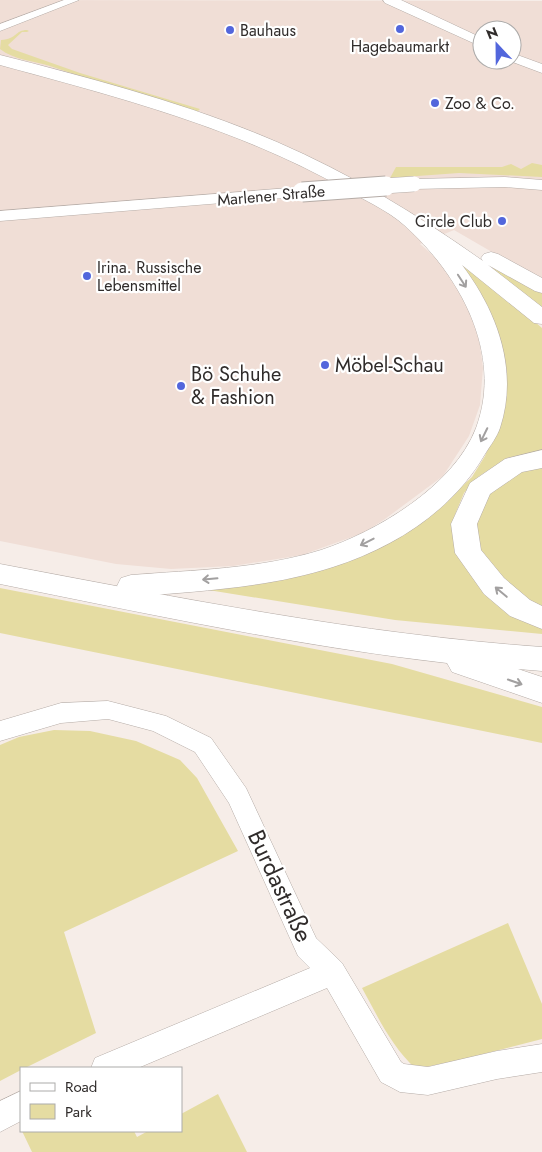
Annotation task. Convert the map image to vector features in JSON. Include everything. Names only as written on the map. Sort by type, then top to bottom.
[{"type":"main road","points":[[5,63],[161,106],[234,131],[278,149],[341,180],[408,218],[439,238],[509,290],[542,318]]},
{"type":"main road","points":[[131,586],[234,576],[300,566],[351,550],[411,518],[446,489],[473,458],[489,425],[494,387],[492,346],[476,302],[460,276],[408,218]]},
{"type":"main road","points":[[439,238],[480,252],[542,287]]},
{"type":"main road","points":[[542,459],[514,465],[480,489],[464,524],[468,553],[494,586],[520,608],[542,618]]},
{"type":"main road","points":[[0,560],[131,586],[294,614],[416,631],[542,642]]},
{"type":"main road","points":[[0,574],[293,630],[420,648],[542,659]]},
{"type":"main road","points":[[420,648],[542,690]]},
{"type":"street","points":[[0,28],[74,0]]},
{"type":"street","points":[[390,0],[472,38]]},
{"type":"street","points":[[0,36],[18,25],[18,22]]},
{"type":"street","points":[[522,60],[542,69]]},
{"type":"street","name":"Marlener Straße","points":[[0,216],[414,184],[505,182],[542,185]]},
{"type":"street","name":"Burdastraße","points":[[0,731],[61,713],[108,710],[158,723],[203,745],[238,796],[307,947],[333,972],[391,1072],[400,1078],[428,1081],[496,1065],[542,1058]]},
{"type":"street","points":[[107,1067],[333,972]]},
{"type":"street","points":[[0,1118],[20,1106]]},
{"type":"shaded area","points":[[0,0],[542,1],[542,281],[454,230],[420,244],[436,258],[455,282],[477,322],[483,368],[480,405],[469,436],[443,476],[363,533],[302,555],[233,566],[171,569],[116,564],[0,541]]},
{"type":"green space","points":[[20,31],[29,31],[22,32],[8,45],[12,49],[80,73],[200,109],[196,113],[50,66],[18,58],[0,49],[1,40],[10,38]]},
{"type":"green space","points":[[532,163],[542,165],[542,177],[459,173],[390,178],[396,167],[502,167],[511,164],[521,169]]},
{"type":"green space","points":[[449,256],[493,285],[542,328],[542,451],[507,458],[478,477],[464,493],[454,517],[458,551],[542,626],[542,634],[395,620],[202,589],[266,579],[458,490],[472,477],[485,456],[497,425],[504,391]]},
{"type":"green space","points":[[493,266],[542,293],[542,310],[490,268]]},
{"type":"green space","points":[[542,465],[542,607],[521,597],[480,553],[475,516],[483,495],[523,469]]},
{"type":"green space","points":[[0,588],[392,664],[542,707],[542,743],[0,633]]},
{"type":"green space","points":[[54,730],[90,731],[136,741],[180,760],[197,778],[238,851],[64,932],[96,1033],[27,1067],[20,1067],[20,1071],[0,1081],[0,745],[19,737]]},
{"type":"green space","points":[[508,923],[542,1004],[542,1039],[416,1069],[392,1041],[362,988]]},
{"type":"green space","points":[[218,1094],[247,1152],[32,1152],[22,1132],[134,1132],[137,1137],[146,1132],[182,1132],[182,1113]]},
{"type":"place","name":"Hagebaumarkt","points":[[400,29]]},
{"type":"place","name":"Bauhaus","points":[[230,30]]},
{"type":"place","name":"Zoo & Co.","points":[[435,103]]},
{"type":"place","name":"Circle Club","points":[[502,221]]},
{"type":"place","name":"Irina. Russische Lebensmittel","points":[[87,276]]},
{"type":"place","name":"Möbel-Schau","points":[[325,365]]},
{"type":"place","name":"Bö Schuhe & Fashion","points":[[181,386]]}]
